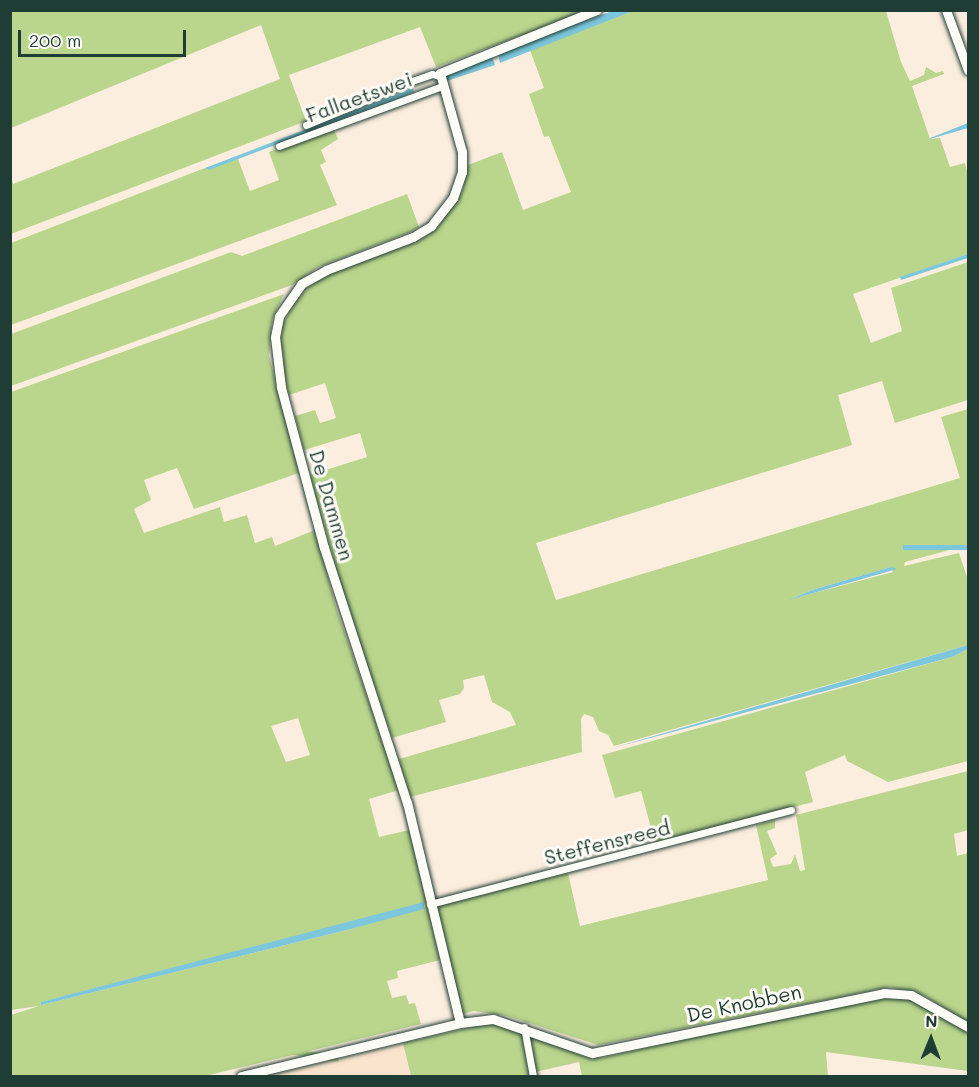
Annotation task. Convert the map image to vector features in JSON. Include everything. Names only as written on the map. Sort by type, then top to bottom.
[{"type":"street","name":"Fallaetswei","points":[[439,76],[449,67],[597,10]]},
{"type":"street","points":[[946,10],[969,70]]},
{"type":"street","name":"Fallaetswei","points":[[306,125],[368,101],[391,89],[432,74],[439,76]]},
{"type":"street","name":"Fallaetswei","points":[[279,146],[442,86],[439,76]]},
{"type":"street","name":"De Dammen","points":[[442,86],[462,152],[462,172],[453,198],[431,226],[413,237],[326,270],[301,284],[279,316],[275,352],[324,548],[392,751],[460,1023]]},
{"type":"street","name":"Steffensreed","points":[[430,904],[791,810]]},
{"type":"street","name":"De Knobben","points":[[242,1077],[460,1023],[493,1019],[524,1027],[592,1053],[884,993],[911,995],[969,1027]]},
{"type":"street","points":[[524,1027],[533,1077]]},
{"type":"shaded area","points":[[403,1043],[411,1076],[268,1076]]},
{"type":"green space","points":[[10,11],[587,11],[436,67],[420,27],[289,75],[306,121],[11,234],[11,179],[13,184],[280,79],[261,25],[11,128]]},
{"type":"green space","points":[[633,11],[886,11],[901,62],[910,81],[924,75],[926,67],[936,73],[943,71],[944,74],[912,86],[930,139],[940,138],[950,167],[965,163],[968,175],[968,254],[853,294],[871,343],[902,331],[891,288],[968,262],[968,400],[895,423],[882,381],[838,395],[852,445],[536,543],[556,600],[960,478],[941,417],[968,409],[968,545],[905,562],[904,566],[959,553],[968,580],[968,645],[614,746],[608,735],[599,731],[593,717],[584,714],[581,719],[582,752],[410,797],[399,759],[516,725],[510,712],[492,702],[484,675],[463,680],[464,688],[460,694],[439,700],[446,722],[392,738],[344,597],[310,475],[367,457],[360,433],[304,450],[295,416],[315,410],[320,423],[336,418],[325,383],[289,395],[280,354],[282,327],[292,306],[313,281],[419,238],[440,224],[462,192],[468,165],[502,152],[523,210],[571,192],[549,136],[544,137],[529,94],[544,88],[530,50]],"holes":[[[891,567],[893,572],[791,599],[812,590]]]},
{"type":"green space","points":[[333,127],[338,139],[321,150],[326,162],[320,165],[337,205],[11,325],[11,243],[205,168],[238,159],[250,191],[279,180],[269,152]]},
{"type":"green space","points":[[407,194],[419,227],[413,231],[318,267],[292,285],[11,386],[11,334],[231,252],[242,256]]},
{"type":"green space","points":[[284,294],[272,320],[269,356],[299,473],[194,509],[177,468],[144,480],[151,500],[134,509],[144,533],[220,507],[224,522],[247,515],[255,543],[272,537],[275,546],[315,530],[336,607],[399,790],[369,799],[379,837],[409,830],[440,960],[397,971],[398,978],[387,981],[392,998],[406,995],[409,1004],[415,1003],[421,1024],[205,1076],[11,1076],[11,1015],[39,1006],[11,1010],[11,392]],"holes":[[[298,718],[310,755],[286,762],[271,726]],[[424,903],[425,907],[351,929],[41,1005],[42,1002]]]},
{"type":"green space","points":[[968,649],[968,761],[888,782],[847,761],[845,755],[805,772],[813,802],[655,843],[641,791],[615,798],[602,755],[952,657]]},
{"type":"green space","points":[[968,771],[968,830],[954,834],[957,856],[968,853],[968,1022],[923,995],[890,987],[598,1045],[507,1016],[474,1011],[462,1014],[436,906],[568,873],[580,926],[768,880],[756,825],[775,820],[775,828],[767,831],[777,854],[770,859],[773,867],[791,864],[795,854],[800,871],[805,870],[796,815]]},
{"type":"green space","points":[[876,997],[907,997],[968,1030],[968,1071],[826,1052],[828,1076],[582,1076],[579,1062],[535,1072],[530,1038],[601,1058]]},
{"type":"green space","points":[[490,1023],[517,1029],[522,1034],[529,1076],[411,1076],[403,1043]]},
{"type":"green space","points":[[274,1046],[339,1056],[338,1062],[273,1052]]},
{"type":"water","points":[[612,11],[633,11],[500,63],[498,53]]},
{"type":"water","points":[[492,56],[495,65],[444,82],[444,73]]},
{"type":"water","points":[[413,88],[414,92],[403,97],[209,170],[205,168]]},
{"type":"water","points":[[968,123],[968,128],[930,139],[930,138]]},
{"type":"water","points":[[968,254],[968,258],[901,280],[900,277]]},
{"type":"water","points":[[903,545],[968,545],[968,550],[903,550]]},
{"type":"water","points":[[891,567],[897,569],[789,600],[812,590]]},
{"type":"water","points":[[968,645],[968,649],[952,657],[609,749]]},
{"type":"water","points":[[424,902],[424,909],[351,929],[41,1005],[41,1002]]}]
